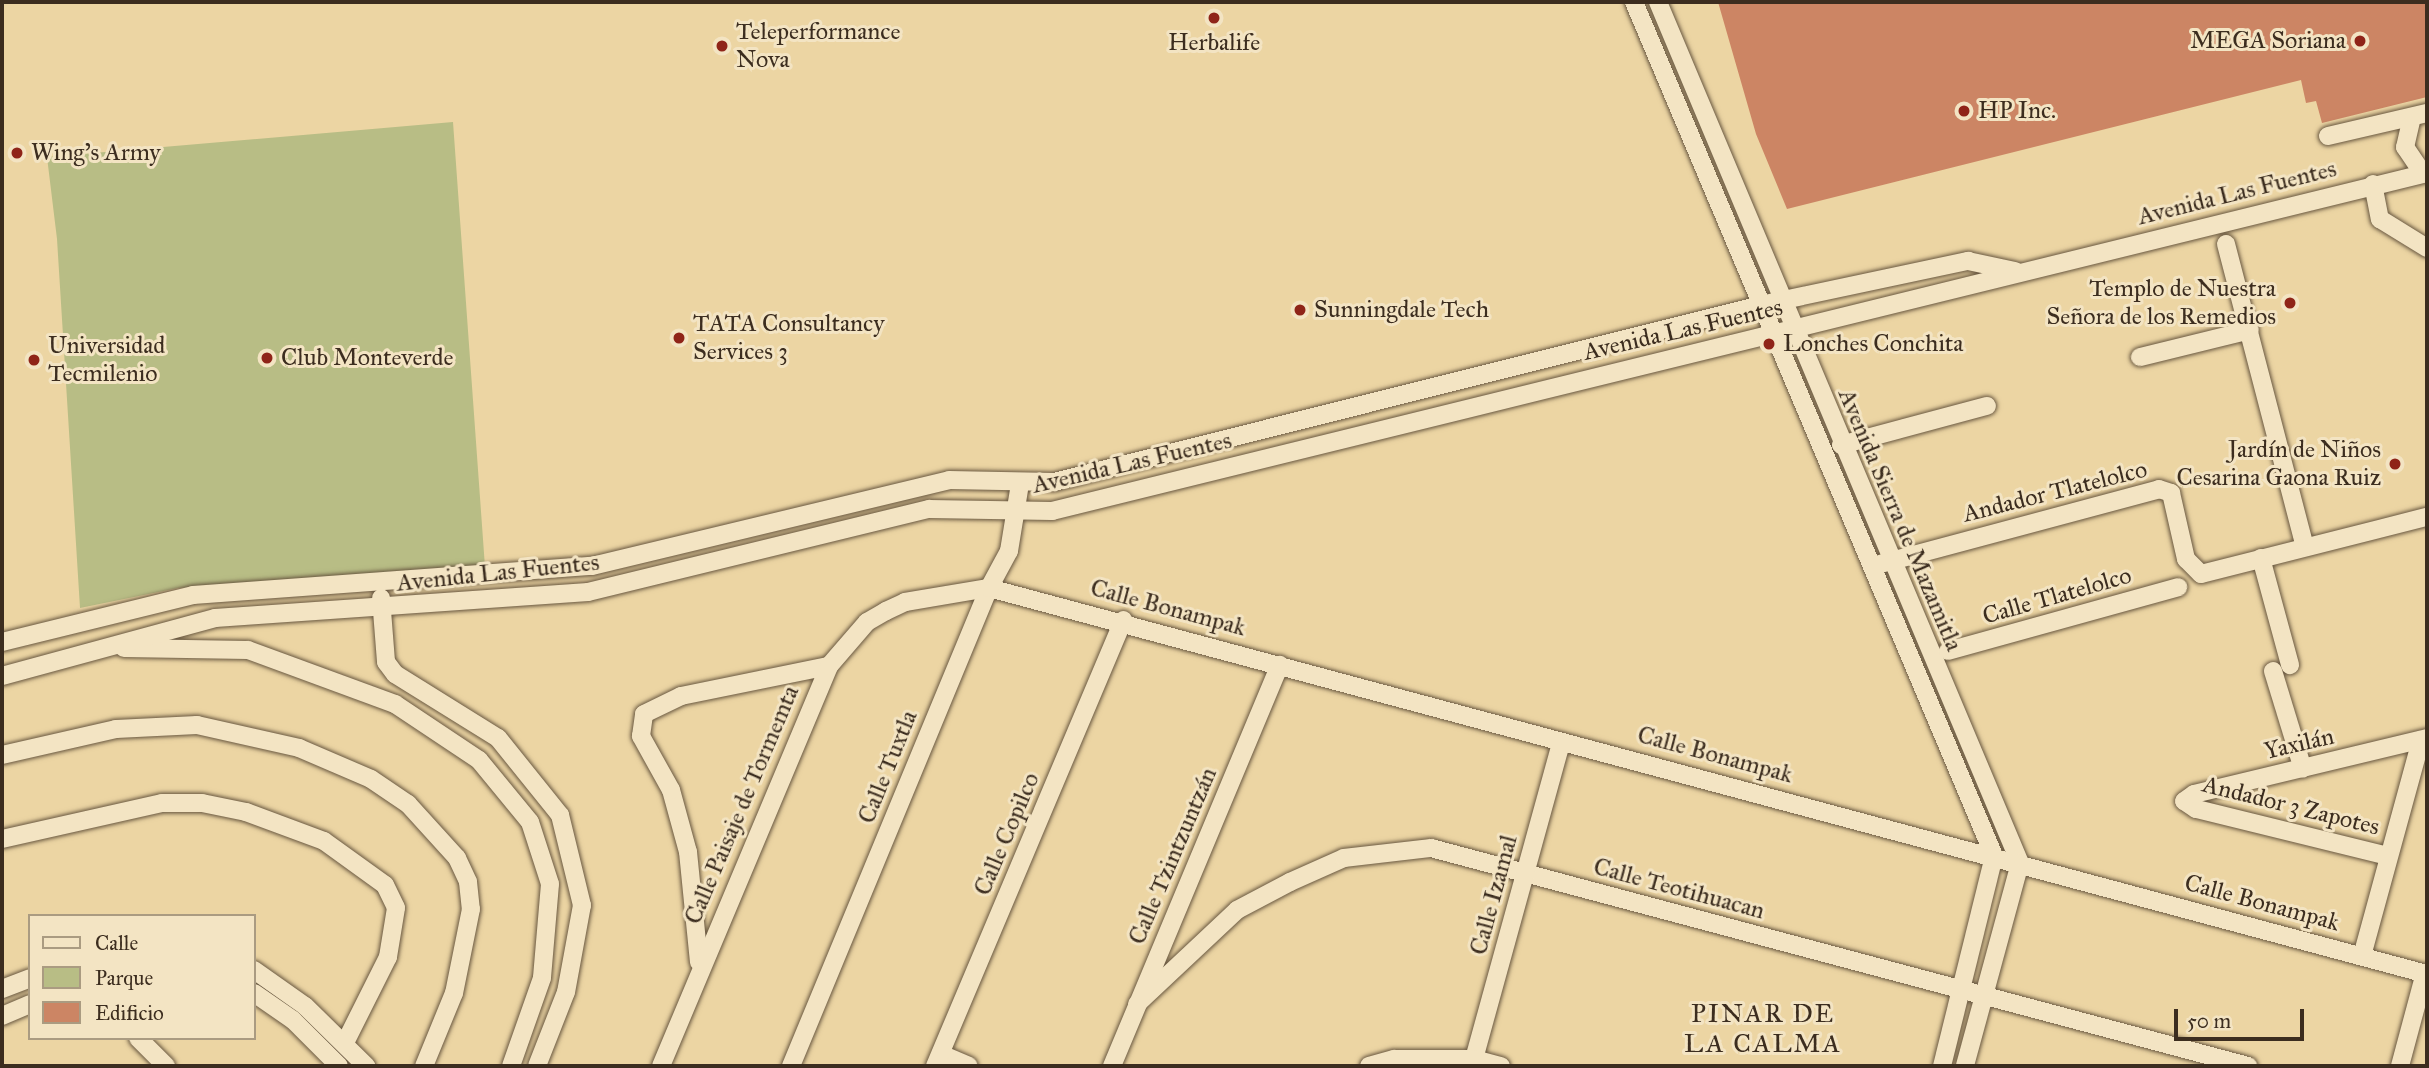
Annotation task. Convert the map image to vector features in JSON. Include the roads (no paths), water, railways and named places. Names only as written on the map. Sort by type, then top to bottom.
[{"type":"street","name":"Avenida Sierra de Mazamitla","points":[[1634,2],[1765,304],[1772,335],[1994,856]]},
{"type":"street","name":"Avenida Sierra de Mazamitla","points":[[1658,2],[1787,300],[1792,330],[2020,863]]},
{"type":"street","name":"Avenida Las Fuentes","points":[[2328,136],[2420,115]]},
{"type":"street","points":[[2420,115],[2405,147],[2425,174]]},
{"type":"street","name":"Avenida Las Fuentes","points":[[2,676],[215,618],[382,609],[588,592],[929,509],[1052,511],[2374,184],[2425,174]]},
{"type":"street","points":[[2374,184],[2380,219],[2427,248]]},
{"type":"street","points":[[2226,244],[2305,547]]},
{"type":"street","name":"Avenida Las Fuentes","points":[[2,642],[193,596],[380,585],[592,566],[949,480],[1020,484],[1054,482],[1765,304],[1968,261],[2018,272]]},
{"type":"street","points":[[2140,357],[2250,330]]},
{"type":"street","points":[[1841,444],[1987,406]]},
{"type":"street","name":"Calle Tuxtla","points":[[791,1066],[989,587],[1009,551],[1020,484]]},
{"type":"street","name":"Andador Tlatelolco","points":[[1871,566],[2163,489],[2171,493],[2194,573],[2261,558]]},
{"type":"street","points":[[2303,769],[2261,558],[2427,517]]},
{"type":"street","points":[[380,585],[386,662],[395,674],[498,737],[560,815],[582,905],[566,992],[537,1066]]},
{"type":"street","name":"Calle Bonampak","points":[[989,587],[1123,620],[1561,743],[1994,856],[2426,974]]},
{"type":"street","name":"Calle Paisaje de Tormemta","points":[[661,1066],[700,965],[830,666],[867,622],[886,611],[905,602],[989,587]]},
{"type":"street","name":"Calle Tlatelolco","points":[[1948,651],[2178,587]]},
{"type":"street","name":"Calle Copilco","points":[[938,1060],[1123,620]]},
{"type":"street","points":[[100,648],[248,650],[395,704],[479,760],[530,822],[550,884],[542,978],[511,1066]]},
{"type":"street","name":"Calle Tzintzuntzán","points":[[1112,1066],[1280,665]]},
{"type":"street","name":"Calle Paisaje de Tormemta","points":[[700,965],[688,852],[671,790],[641,737],[644,714],[681,696],[830,666]]},
{"type":"street","points":[[2,755],[130,727],[197,725],[299,748],[371,779],[408,804],[457,858],[468,882],[471,909],[454,993],[424,1066]]},
{"type":"street","points":[[2361,956],[2424,739]]},
{"type":"street","name":"Yaxilán","points":[[2184,801],[2194,794],[2424,739]]},
{"type":"street","name":"Calle Izamal","points":[[1480,1063],[1525,873],[1561,743]]},
{"type":"street","name":"Andador 3 Zapotes","points":[[2184,801],[2388,856]]},
{"type":"street","points":[[2,839],[162,803],[202,803],[246,812],[324,841],[384,885],[396,908],[387,957],[345,1043]]},
{"type":"street","name":"Calle Teotihuacan","points":[[1137,1004],[1237,910],[1344,858],[1431,848],[2248,1066]]},
{"type":"street","points":[[1942,1066],[1994,856]]},
{"type":"street","points":[[1965,1066],[2020,863]]},
{"type":"street","points":[[256,972],[299,1013],[339,1066]]},
{"type":"street","points":[[2400,1066],[2426,974]]},
{"type":"street","points":[[2,989],[28,979]]},
{"type":"street","points":[[256,994],[299,1013],[345,1043],[366,1066]]},
{"type":"street","points":[[2,1016],[28,1005]]},
{"type":"street","points":[[140,1040],[166,1066]]},
{"type":"street","points":[[1369,1066],[1394,1059],[1501,1066]]},
{"type":"street","points":[[938,1060],[969,1066]]},
{"type":"place","name":"Herbalife","points":[[1214,18]]},
{"type":"place","name":"MEGA Soriana","points":[[2360,41]]},
{"type":"place","name":"Teleperformance Nova","points":[[722,46]]},
{"type":"place","name":"HP Inc.","points":[[1964,111]]},
{"type":"place","name":"Wing's Army","points":[[17,153]]},
{"type":"place","name":"Templo de Nuestra Señora de los Remedios","points":[[2290,303]]},
{"type":"place","name":"Sunningdale Tech","points":[[1300,310]]},
{"type":"place","name":"TATA Consultancy Services 3","points":[[679,338]]},
{"type":"place","name":"Lonches Conchita","points":[[1769,344]]},
{"type":"place","name":"Club Monteverde","points":[[267,358]]},
{"type":"place","name":"Universidad Tecmilenio","points":[[34,360]]},
{"type":"place","name":"Jardín de Niños Cesarina Gaona Ruiz","points":[[2395,464]]},
{"type":"district","name":"PINAR DE LA CALMA","points":[[1763,1029]]}]
